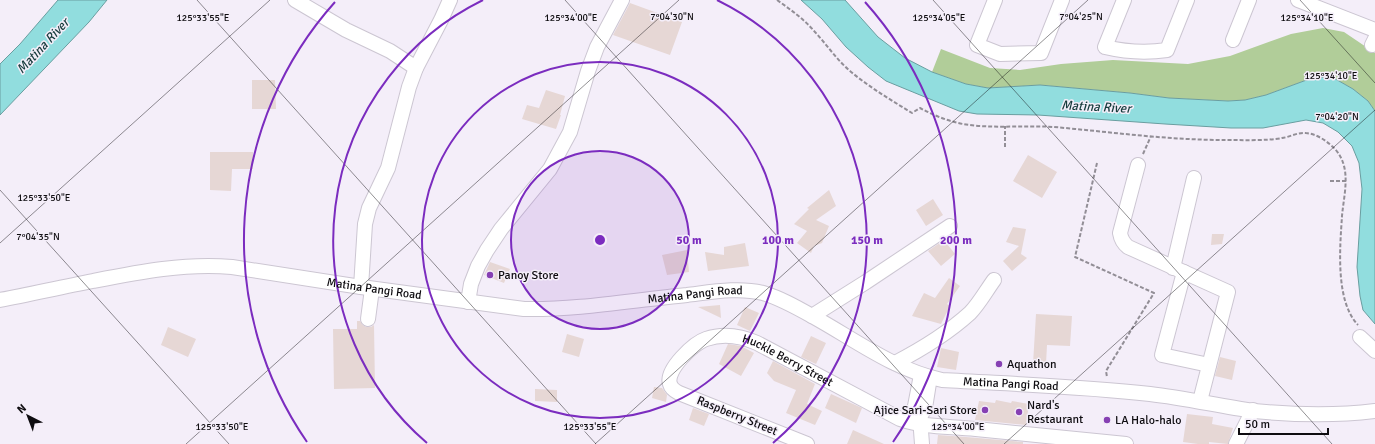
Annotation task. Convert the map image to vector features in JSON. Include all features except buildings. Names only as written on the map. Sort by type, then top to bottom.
[{"type":"street","points":[[295,0],[346,30],[390,51],[416,68]]},
{"type":"street","points":[[368,319],[365,224],[373,197],[388,168],[409,87],[416,68],[450,0]]},
{"type":"street","points":[[468,302],[478,266],[487,250],[501,229],[550,169],[570,132],[590,65],[606,28],[622,0]]},
{"type":"street","points":[[995,0],[977,45],[1000,54],[1011,54],[1041,53],[1062,0]]},
{"type":"street","points":[[1124,0],[1105,48],[1142,52],[1168,50],[1187,0]]},
{"type":"street","points":[[1233,40],[1249,0]]},
{"type":"street","points":[[1298,0],[1375,30]]},
{"type":"street","points":[[1138,165],[1120,233],[1124,243],[1128,247],[1228,292],[1200,401]]},
{"type":"street","points":[[1194,178],[1162,355],[1209,365]]},
{"type":"street","points":[[812,316],[950,226]]},
{"type":"street","name":"Matina Pangi Road","points":[[0,300],[137,272],[190,266],[232,267],[367,288],[524,309],[547,309],[600,305],[738,290],[772,296],[812,316],[895,364],[926,376],[949,380],[1150,394],[1254,410],[1299,414],[1352,414],[1375,411]]},
{"type":"street","points":[[895,364],[942,335],[970,312],[994,280]]},
{"type":"street","name":"Huckle Berry Street","points":[[670,384],[671,375],[675,367],[686,352],[698,342],[716,336],[735,336],[757,343],[900,418],[971,428],[1126,444]]},
{"type":"street","points":[[1360,337],[1375,351]]},
{"type":"street","points":[[922,444],[920,421],[925,408],[926,376]]},
{"type":"street","name":"Raspberry Street","points":[[670,384],[678,393],[807,444]]},
{"type":"street","points":[[1236,444],[1254,410]]},
{"type":"path","points":[[777,0],[796,13],[815,32],[835,56],[864,82],[912,113],[920,108],[926,111]]},
{"type":"path","points":[[1005,126],[1005,147]]},
{"type":"path","points":[[1138,165],[1151,136]]},
{"type":"path","points":[[1097,163],[1075,256],[1154,293],[1106,371],[1108,390]]},
{"type":"path","points":[[1330,181],[1346,181]]},
{"type":"green space","points":[[1323,28],[1344,32],[1375,53],[1375,111],[1368,101],[1353,89],[1332,77],[1312,78],[1266,95],[1245,100],[1228,101],[1169,98],[1040,85],[988,88],[966,84],[932,72],[941,49],[990,68],[1020,70],[1061,64],[1113,60],[1188,64],[1230,56],[1291,34]]},
{"type":"water","name":"Matina River","points":[[58,0],[107,0],[89,22],[0,115],[0,64],[20,44]]},
{"type":"water","name":"Matina River","points":[[801,0],[845,0],[878,37],[905,58],[932,72],[966,84],[988,88],[1040,85],[1169,98],[1228,101],[1245,100],[1266,95],[1312,78],[1332,77],[1353,89],[1368,101],[1375,111],[1375,324],[1363,310],[1357,267],[1362,189],[1359,163],[1352,146],[1338,132],[1323,123],[1306,120],[1263,128],[1231,128],[1038,115],[977,114],[959,111],[886,81],[846,47],[822,19]]},
{"type":"place","name":"Panoy Store","points":[[490,275]]},
{"type":"place","name":"Aquathon","points":[[999,364]]},
{"type":"place","name":"Ajice Sari-Sari Store","points":[[985,410]]},
{"type":"place","name":"Nard's Restaurant","points":[[1019,412]]},
{"type":"place","name":"LA Halo-halo","points":[[1107,420]]}]
